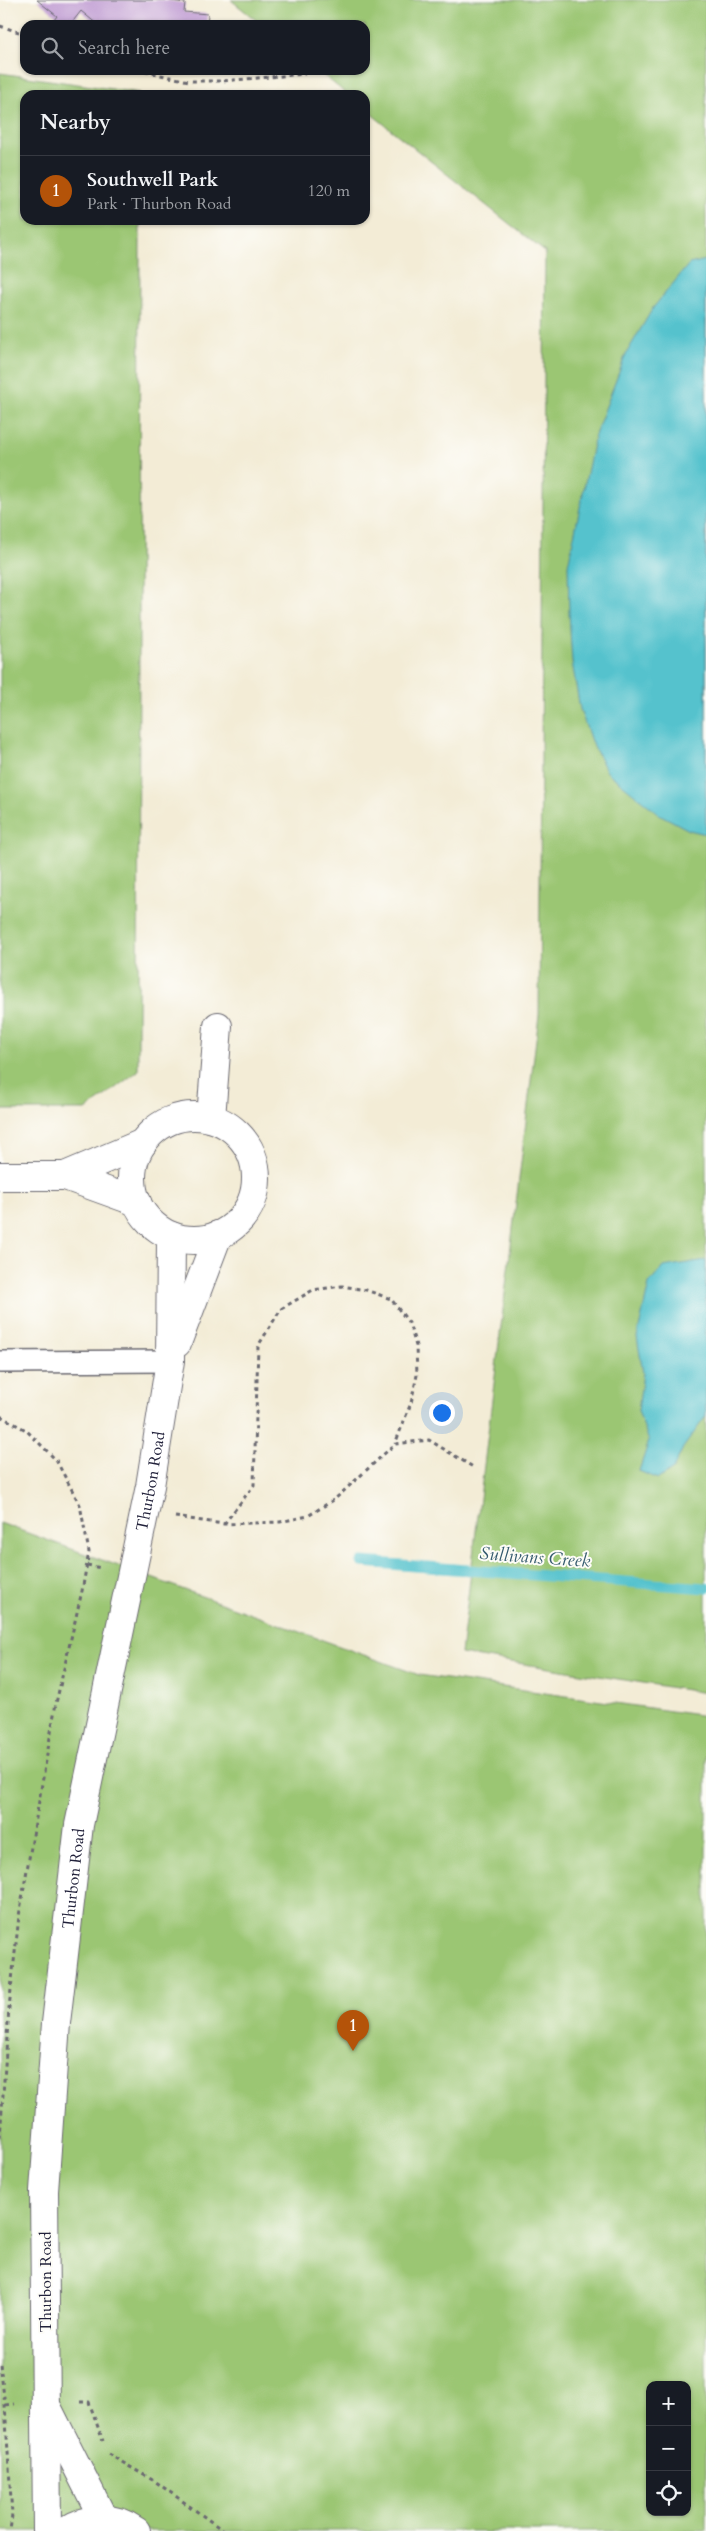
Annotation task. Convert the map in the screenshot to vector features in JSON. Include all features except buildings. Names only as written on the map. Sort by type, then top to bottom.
[{"type":"street","points":[[211,1118],[218,1026]]},
{"type":"street","points":[[192,1116],[211,1118],[228,1126],[242,1139],[252,1156],[256,1174],[254,1193],[247,1211],[234,1226],[218,1235],[202,1239],[186,1239],[171,1236],[157,1227],[145,1216],[137,1202],[132,1182],[135,1161],[143,1143],[156,1129],[173,1120],[192,1116]]},
{"type":"street","points":[[65,1176],[143,1143]]},
{"type":"street","points":[[0,1176],[65,1176],[137,1202]]},
{"type":"street","name":"Thurbon Road","points":[[170,1361],[218,1235]]},
{"type":"street","name":"Thurbon Road","points":[[47,2531],[44,2191],[56,2023],[79,1825],[145,1509],[170,1361],[171,1236]]},
{"type":"street","name":"Thurbon Road","points":[[45,2404],[103,2518]]},
{"type":"street","points":[[65,2531],[76,2524],[103,2518],[126,2524],[136,2531]]},
{"type":"lane","points":[[0,1362],[170,1361]]},
{"type":"path","points":[[0,26],[20,32]]},
{"type":"path","points":[[159,75],[189,82],[222,82],[296,75]]},
{"type":"path","points":[[145,1509],[178,1518],[224,1524],[280,1522],[308,1516],[335,1499],[395,1444],[411,1403],[417,1376],[416,1346],[409,1323],[391,1299],[366,1290],[342,1286],[313,1290],[280,1309],[258,1346],[254,1485],[224,1524]]},
{"type":"path","points":[[0,1416],[26,1430],[56,1460],[80,1505],[89,1552],[56,1703],[20,1916],[9,2008],[0,2138]]},
{"type":"path","points":[[395,1444],[429,1440],[473,1467]]},
{"type":"path","points":[[0,2364],[6,2414],[10,2531]]},
{"type":"path","points":[[89,2402],[108,2454],[156,2482],[224,2531]]},
{"type":"green space","points":[[231,0],[706,0],[706,1693],[461,1654],[539,1015],[545,252],[370,113],[370,90],[342,90],[323,75],[370,75],[370,20],[256,20]]},
{"type":"green space","points":[[0,73],[119,90],[20,90],[20,225],[140,225],[138,1071],[86,1110],[0,1110]]},
{"type":"green space","points":[[0,1523],[419,1675],[706,1716],[706,2531],[0,2531]]},
{"type":"water","points":[[706,260],[706,834],[689,830],[659,814],[607,772],[591,741],[580,709],[572,662],[568,565],[595,435],[626,354],[653,308],[689,264]]},
{"type":"water","points":[[706,1260],[706,1416],[683,1448],[673,1469],[658,1479],[639,1471],[649,1441],[638,1411],[643,1373],[637,1337],[649,1284],[663,1267]]},
{"type":"waterway","name":"Sullivans Creek","points":[[362,1562],[706,1588]]},
{"type":"place","name":"Southwell Park","points":[[353,2051]]}]
